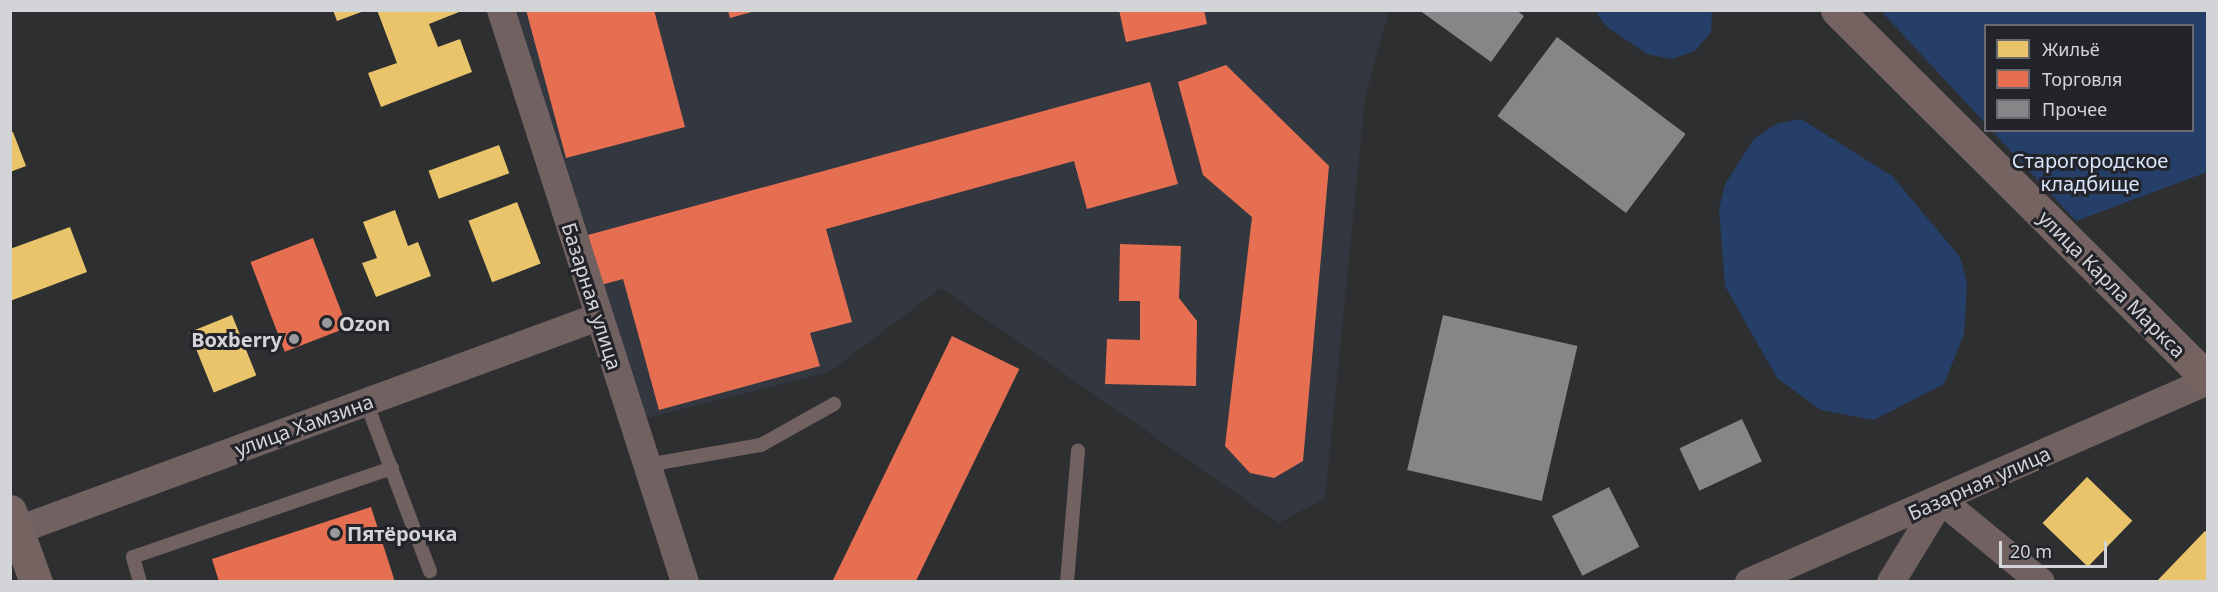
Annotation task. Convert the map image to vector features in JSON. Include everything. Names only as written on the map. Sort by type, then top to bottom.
[{"type":"main road","name":"улица Карла Маркса","points":[[1837,10],[2208,380]]},
{"type":"main road","points":[[13,524],[36,582]]},
{"type":"street","name":"Базарная улица","points":[[501,10],[685,582]]},
{"type":"street","name":"улица Хамзина","points":[[13,524],[366,402],[598,317]]},
{"type":"street","name":"Базарная улица","points":[[1749,582],[1941,500],[2208,380]]},
{"type":"street","points":[[1891,582],[1941,500],[2041,582]]},
{"type":"lane","points":[[366,402],[430,571]]},
{"type":"lane","points":[[647,465],[761,445],[834,404]]},
{"type":"lane","points":[[1067,582],[1078,450]]},
{"type":"lane","points":[[140,582],[133,557],[392,468]]},
{"type":"shaded area","points":[[511,11],[1389,11],[1365,97],[1325,498],[1279,523],[941,288],[829,372],[639,420]]},
{"type":"green space","points":[[1595,11],[1712,11],[1711,32],[1695,51],[1672,59],[1647,54],[1606,26]]},
{"type":"green space","name":"Старогородское кладбище","points":[[1881,11],[2207,11],[2207,172],[2076,221],[1993,132],[2194,132],[2194,24],[1984,24],[1984,122]]},
{"type":"green space","points":[[1801,119],[1892,176],[1960,257],[1967,283],[1964,334],[1944,384],[1874,420],[1821,410],[1777,378],[1725,286],[1719,209],[1725,184],[1754,139],[1776,124]]},
{"type":"building: Жильё","points":[[333,10],[364,10],[364,11],[337,21]]},
{"type":"building: Жильё","points":[[377,10],[464,10],[429,24],[438,47],[460,39],[472,72],[381,107],[368,73],[397,63]]},
{"type":"building: Жильё","points":[[13,132],[26,166],[10,172],[10,133]]},
{"type":"building: Жильё","points":[[499,145],[509,173],[439,199],[429,171]]},
{"type":"building: Жильё","points":[[517,202],[541,264],[492,282],[468,221]]},
{"type":"building: Жильё","points":[[395,210],[408,246],[418,242],[431,276],[376,297],[362,263],[377,258],[363,222]]},
{"type":"building: Жильё","points":[[70,227],[87,272],[10,301],[10,249]]},
{"type":"building: Жильё","points":[[232,315],[256,375],[214,392],[189,332]]},
{"type":"building: Жильё","points":[[2087,477],[2132,521],[2088,567],[2043,523]]},
{"type":"building: Жильё","points":[[2205,531],[2208,533],[2208,582],[2156,582]]},
{"type":"building: Торговля","points":[[526,10],[654,10],[685,127],[566,158]]},
{"type":"building: Торговля","points":[[728,10],[755,10],[755,11],[730,18]]},
{"type":"building: Торговля","points":[[1119,10],[1204,10],[1207,24],[1126,42]]},
{"type":"building: Торговля","points":[[1226,65],[1329,166],[1303,461],[1274,478],[1250,473],[1225,446],[1252,217],[1203,175],[1178,82]]},
{"type":"building: Торговля","points":[[1150,82],[1178,184],[1087,209],[1074,161],[826,229],[852,322],[810,333],[820,366],[659,410],[623,279],[601,285],[588,235]]},
{"type":"building: Торговля","points":[[313,238],[347,328],[285,352],[250,262]]},
{"type":"building: Торговля","points":[[1120,244],[1181,246],[1179,298],[1197,321],[1196,386],[1105,384],[1107,339],[1140,340],[1140,301],[1119,301]]},
{"type":"building: Торговля","points":[[952,336],[1019,369],[915,582],[832,582]]},
{"type":"building: Торговля","name":"Пятёрочка","points":[[371,507],[395,582],[219,582],[212,559]]},
{"type":"building: Прочее","points":[[1419,10],[1516,10],[1524,16],[1491,62]]},
{"type":"building: Прочее","points":[[1557,37],[1686,134],[1626,213],[1497,116]]},
{"type":"building: Прочее","points":[[1443,315],[1577,346],[1542,501],[1407,470]]},
{"type":"building: Прочее","points":[[1742,419],[1762,462],[1699,491],[1679,448]]},
{"type":"building: Прочее","points":[[1609,487],[1639,547],[1582,576],[1552,516]]},
{"type":"place","name":"Ozon","points":[[327,323]]},
{"type":"place","name":"Boxberry","points":[[294,339]]},
{"type":"place","name":"Пятёрочка","points":[[335,533]]}]
